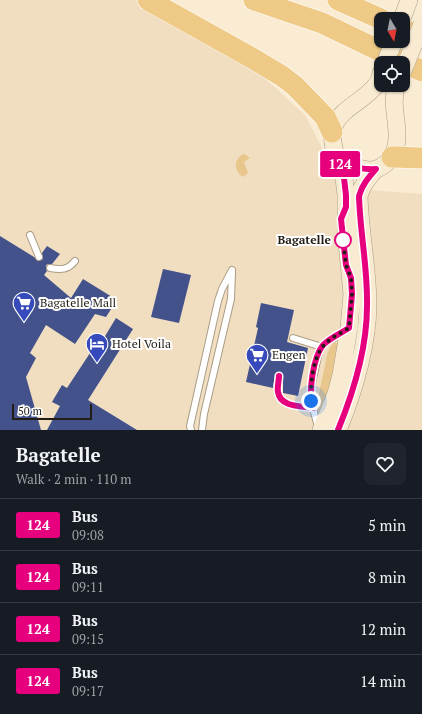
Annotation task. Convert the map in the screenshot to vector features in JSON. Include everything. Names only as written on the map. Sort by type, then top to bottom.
[{"type":"highway","points":[[148,0],[282,76],[295,86],[325,117],[332,132]]},
{"type":"highway","points":[[254,0],[322,24],[422,71]]},
{"type":"highway","points":[[338,0],[374,16]]},
{"type":"highway","points":[[410,32],[422,38]]},
{"type":"highway","points":[[384,163],[422,158]]},
{"type":"main road","points":[[405,12],[409,0]]},
{"type":"main road","points":[[409,56],[422,24]]},
{"type":"main road","points":[[320,430],[336,394],[349,328],[352,294],[346,232],[346,195],[344,178],[337,157],[332,132],[336,121],[342,114],[365,96],[374,85]]},
{"type":"main road","points":[[343,428],[362,354],[368,307],[359,196],[361,188],[366,180],[384,163],[398,142],[394,113],[396,92]]},
{"type":"main road","points":[[337,157],[354,167],[366,170],[384,163]]},
{"type":"lane","points":[[30,235],[39,257]]},
{"type":"lane","points":[[50,268],[61,270],[71,266],[76,261]]},
{"type":"lane","points":[[191,430],[190,426],[218,301],[222,289],[232,270],[232,299],[204,414],[202,430]]},
{"type":"lane","points":[[320,430],[311,401],[310,387],[319,352],[324,344],[349,328]]},
{"type":"lane","points":[[293,338],[322,347]]},
{"type":"lane","points":[[279,376],[278,392],[282,400],[288,404],[313,408]]},
{"type":"lane","points":[[353,392],[354,410]]},
{"type":"shaded area","name":"Bagatelle","points":[[0,0],[135,0],[244,59],[305,115],[343,188],[422,194],[422,430],[0,430]]},
{"type":"shaded area","points":[[243,154],[250,158],[244,162],[248,173],[243,177],[236,169],[236,162]]},
{"type":"shaded area","points":[[334,343],[338,343],[340,346],[320,420],[317,403],[327,355],[330,347]]},
{"type":"building","name":"Bagatelle Mall","points":[[0,236],[38,261],[43,259],[42,253],[47,246],[60,254],[52,264],[46,265],[47,271],[44,275],[71,298],[83,279],[117,300],[106,317],[95,314],[75,344],[46,325],[30,353],[36,358],[26,377],[41,430],[0,430]]},
{"type":"building","points":[[163,269],[191,275],[179,323],[151,317]]},
{"type":"building","name":"Engen","points":[[261,303],[294,310],[287,342],[308,348],[298,396],[283,393],[283,376],[280,372],[275,374],[273,388],[246,382],[258,328],[256,327]]},
{"type":"building","name":"Hotel Voila","points":[[116,318],[133,329],[88,400],[137,430],[47,430],[60,406],[52,402],[62,385],[67,388],[92,350],[96,351]]},
{"type":"bus line","name":"124","points":[[279,376],[278,392],[282,400],[288,404],[313,408],[310,387],[319,352],[324,344],[349,328],[350,319],[352,294],[351,278],[346,265],[341,219],[346,207],[346,195],[344,178],[337,157],[354,167],[366,170],[376,169],[366,180],[361,188],[359,196],[368,307],[362,354],[356,382],[338,430]]},
{"type":"place","name":"Bagatelle","points":[[343,240]]},
{"type":"place","name":"Bagatelle Mall","points":[[24,322]]},
{"type":"place","name":"Hotel Voila","points":[[97,364]]},
{"type":"place","name":"Engen","points":[[257,374]]},
{"type":"route","points":[[311,401],[310,387],[319,352],[324,344],[349,328],[352,294],[351,278],[346,265],[343,240]]}]
